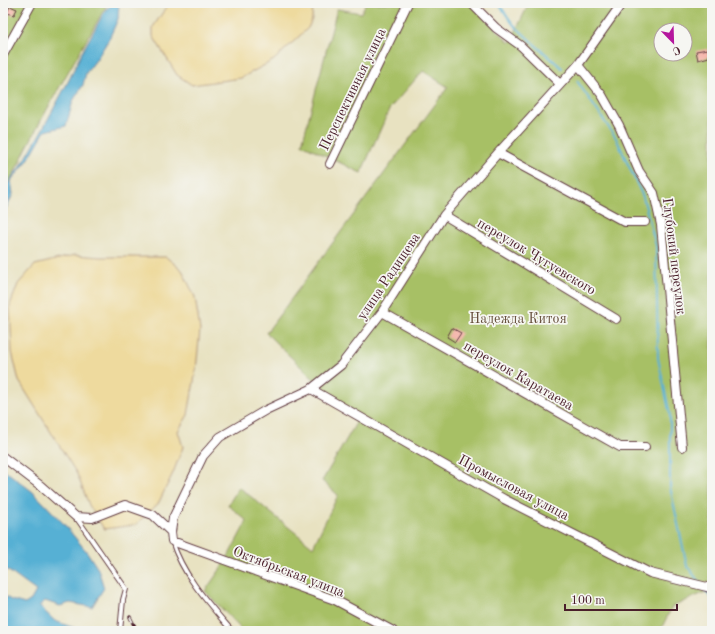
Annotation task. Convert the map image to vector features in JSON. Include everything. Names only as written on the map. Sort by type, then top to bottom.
[{"type":"street","points":[[3,55],[32,3]]},
{"type":"street","name":"Перспективная улица","points":[[330,164],[408,3]]},
{"type":"street","points":[[471,3],[496,28],[521,46],[560,84]]},
{"type":"street","name":"улица Радищева","points":[[172,542],[171,532],[173,518],[203,456],[220,437],[266,410],[311,389],[341,365],[382,312],[444,216],[498,153],[578,65],[622,3]]},
{"type":"street","name":"Глубокий переулок","points":[[578,65],[602,95],[619,125],[639,172],[654,193],[661,226],[682,447]]},
{"type":"street","points":[[498,153],[625,222],[645,222]]},
{"type":"street","name":"переулок Чугуевского","points":[[444,216],[616,320]]},
{"type":"street","name":"переулок Каратаева","points":[[382,312],[620,447],[646,447]]},
{"type":"street","name":"Промысловая улица","points":[[311,389],[504,499],[650,573],[707,587],[712,590]]},
{"type":"street","points":[[3,457],[41,486],[76,517],[92,518],[125,505],[153,515],[171,532]]},
{"type":"street","name":"Октябрьская улица","points":[[172,542],[335,600],[393,631]]},
{"type":"lane","points":[[76,517],[126,589],[123,600],[120,631]]},
{"type":"lane","points":[[172,542],[185,570],[208,602],[232,631]]},
{"type":"green space","points":[[3,3],[108,3],[40,123],[3,197]]},
{"type":"green space","name":"Надежда Китоя","points":[[366,3],[470,3],[510,43],[529,3],[712,3],[712,589],[672,607],[660,631],[243,631],[205,591],[224,564],[247,521],[228,505],[239,487],[313,547],[338,495],[322,481],[356,423],[330,395],[266,333],[448,87],[423,71],[390,108],[361,173],[302,144],[337,9],[361,13]]},
{"type":"sand","points":[[169,3],[313,3],[312,19],[308,28],[274,60],[241,78],[192,85],[177,75],[153,36],[153,27]]},
{"type":"sand","points":[[75,255],[100,257],[166,257],[182,270],[195,297],[200,330],[196,370],[188,415],[178,431],[183,447],[173,473],[158,504],[135,525],[104,529],[89,505],[77,474],[19,381],[12,352],[10,305],[18,284],[35,265]]},
{"type":"water","points":[[115,3],[119,3],[118,19],[109,39],[86,73],[83,85],[73,101],[66,126],[45,131],[28,160],[11,181],[13,194],[3,215],[3,199],[7,184],[23,163],[41,132],[106,9]]},
{"type":"water","points":[[3,469],[33,492],[63,523],[87,552],[98,569],[104,588],[92,607],[70,603],[60,606],[45,601],[39,606],[55,621],[83,631],[5,631],[3,628],[3,595],[11,600],[25,604],[31,600],[36,591],[3,567]]},
{"type":"building","points":[[10,6],[17,9],[14,15],[7,13]]},
{"type":"building","points":[[708,49],[709,57],[698,60],[696,51]]},
{"type":"building","points":[[452,328],[461,333],[455,342],[447,337]]},
{"type":"waterway","points":[[498,3],[513,24],[562,68]]},
{"type":"waterway","points":[[577,81],[616,138],[643,197],[656,246],[658,358],[670,415],[670,487],[687,566],[700,583]]},
{"type":"waterway","points":[[705,590],[712,598]]},
{"type":"railway","points":[[130,617],[137,631]]}]
